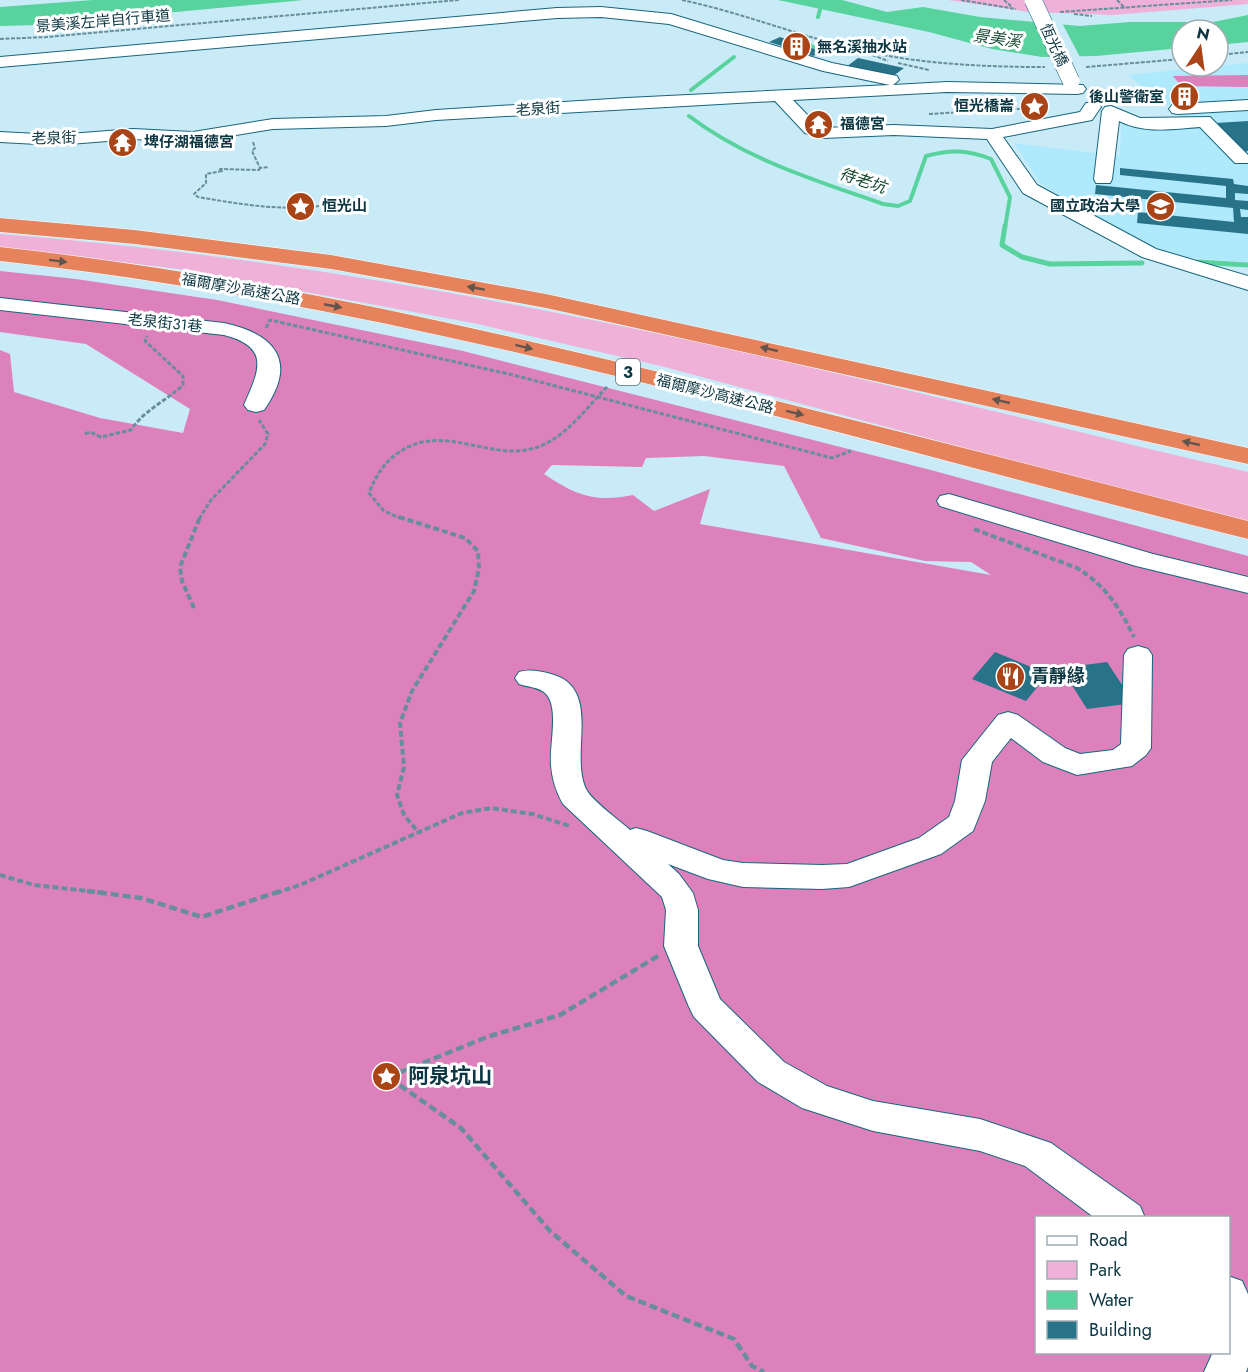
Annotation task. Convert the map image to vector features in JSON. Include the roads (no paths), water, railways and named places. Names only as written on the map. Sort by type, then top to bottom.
[{"type":"highway","name":"福爾摩沙高速公路","points":[[0,225],[135,237],[331,262],[546,301],[1248,456]]},
{"type":"highway","name":"福爾摩沙高速公路","points":[[0,254],[148,272],[454,330],[721,394],[1248,530]]},
{"type":"street","name":"恆光橋","points":[[1033,0],[1077,89],[1090,101],[1092,107]]},
{"type":"street","points":[[0,62],[557,13],[602,12],[671,19],[829,67],[896,81],[947,87]]},
{"type":"street","points":[[900,71],[1044,88]]},
{"type":"street","name":"老泉街","points":[[8,137],[57,140],[133,134],[193,137],[273,124],[386,121],[436,115],[627,103],[947,87],[1077,89]]},
{"type":"street","points":[[780,96],[811,129],[823,133],[894,130],[992,134],[1086,117],[1092,107],[1111,111],[1136,123],[1248,119]]},
{"type":"street","points":[[1111,111],[1248,105]]},
{"type":"street","points":[[1103,179],[1111,111]]},
{"type":"street","points":[[1204,122],[1242,159]]},
{"type":"street","points":[[992,134],[1030,189],[1149,253],[1213,269],[1248,284]]},
{"type":"street","points":[[8,137],[50,147],[82,149]]},
{"type":"street","name":"老泉街31巷","points":[[0,304],[224,329],[253,338],[270,356],[269,374],[255,405]]},
{"type":"street","points":[[949,501],[1145,560],[1248,585]]},
{"type":"street","points":[[625,843],[636,839],[719,871],[743,875],[822,878],[849,875],[868,869],[930,846],[962,823],[970,801],[977,760],[1008,722],[1053,755],[1077,765],[1121,759],[1136,748],[1138,655]]},
{"type":"street","points":[[529,678],[554,684],[564,696],[569,714],[565,751],[568,784],[574,797],[677,893],[682,910],[681,946],[706,1007],[771,1072],[815,1097],[873,1116],[980,1135],[1038,1154],[1123,1216]]},
{"type":"street","points":[[1225,1372],[1234,1351],[1238,1326],[1230,1300]]},
{"type":"water","points":[[93,0],[304,0],[37,25],[0,26],[0,7]]},
{"type":"water","name":"景美溪","points":[[778,0],[842,0],[887,12],[923,7],[980,17],[1080,26],[1170,22],[1170,49],[1096,56],[1042,57],[992,49],[929,32]]},
{"type":"water","points":[[1248,15],[1248,42],[1230,44],[1230,19]]},
{"type":"waterway","name":"待老坑","points":[[818,17],[822,2]]},
{"type":"waterway","name":"待老坑","points":[[807,38],[803,39],[814,48]]},
{"type":"waterway","name":"待老坑","points":[[691,90],[734,57]]},
{"type":"waterway","name":"待老坑","points":[[689,116],[734,145],[782,168],[883,204],[898,206],[910,201],[926,156],[943,152],[967,152],[983,156],[991,159],[1010,197],[1005,228]]},
{"type":"waterway","name":"待老坑","points":[[1005,226],[1002,245],[1022,257],[1050,264],[1142,263]]},
{"type":"waterway","name":"待老坑","points":[[1198,262],[1248,265]]},
{"type":"place","name":"無名溪抽水站","points":[[796,47]]},
{"type":"place","name":"後山警衛室","points":[[1185,97]]},
{"type":"place","name":"恒光橋崙","points":[[1035,106]]},
{"type":"place","name":"福德宮","points":[[819,124]]},
{"type":"place","name":"埤仔湖福德宮","points":[[123,142]]},
{"type":"place","name":"恒光山","points":[[301,206]]},
{"type":"place","name":"國立政治大學","points":[[1161,206]]},
{"type":"place","name":"青靜緣","points":[[1010,676]]},
{"type":"place","name":"阿泉坑山","points":[[387,1076]]}]
